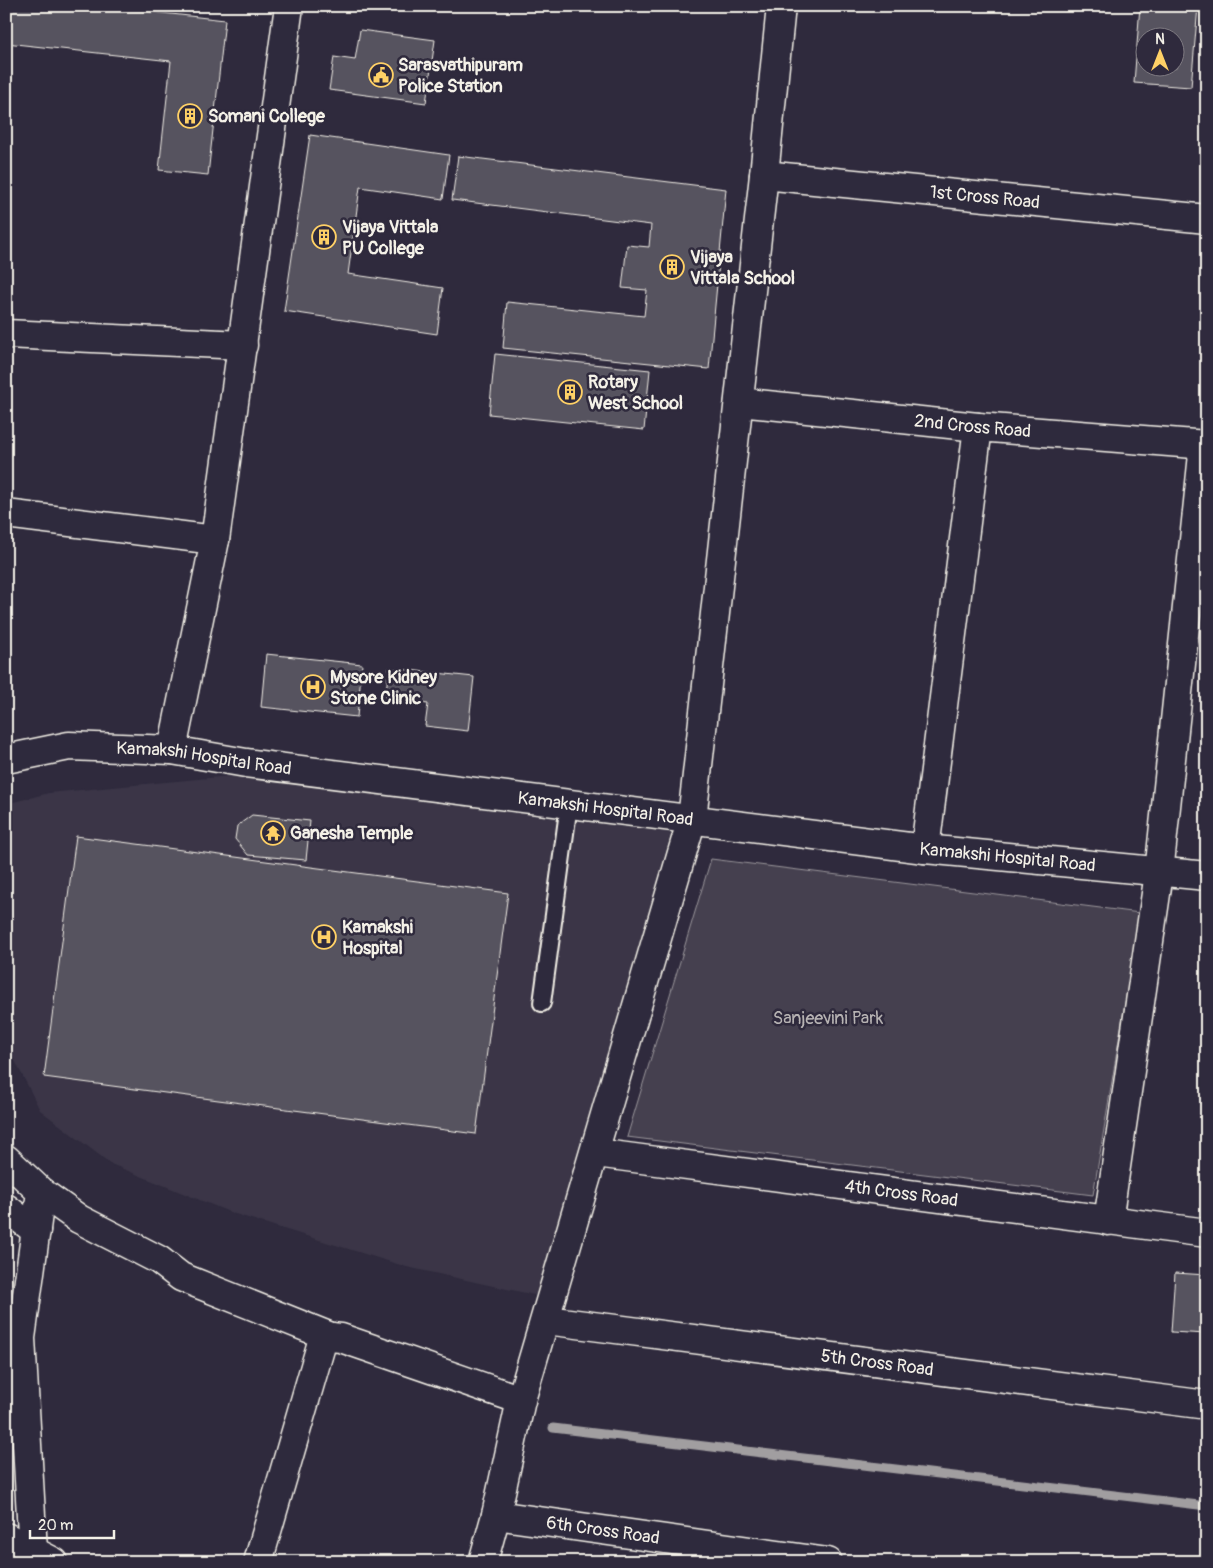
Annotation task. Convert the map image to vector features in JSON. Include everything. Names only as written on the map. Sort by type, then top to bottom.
[{"type":"street","points":[[172,750],[214,540],[243,345],[289,6]]},
{"type":"street","points":[[483,1562],[496,1515],[521,1400],[596,1153],[692,819],[781,6]]},
{"type":"street","name":"1st Cross Road","points":[[764,174],[1207,219]]},
{"type":"street","points":[[6,334],[243,345]]},
{"type":"street","name":"2nd Cross Road","points":[[739,402],[978,427],[1205,445]]},
{"type":"street","points":[[925,849],[978,427]]},
{"type":"street","points":[[1108,1221],[1159,873],[1205,445]]},
{"type":"street","points":[[6,514],[214,540]]},
{"type":"street","name":"Kamakshi Hospital Road","points":[[6,759],[70,746],[172,750],[246,763],[925,849],[1159,873],[1207,876]]},
{"type":"street","name":"4th Cross Road","points":[[596,1153],[1207,1233]]},
{"type":"street","points":[[6,1159],[41,1192],[79,1219],[159,1260],[181,1277],[330,1337],[340,1338],[521,1400]]},
{"type":"street","points":[[41,1192],[36,1231],[14,1334],[44,1556]]},
{"type":"street","points":[[6,1208],[36,1231]]},
{"type":"street","name":"5th Cross Road","points":[[546,1320],[1207,1405]]},
{"type":"street","points":[[258,1562],[322,1342],[330,1337]]},
{"type":"street","name":"6th Cross Road","points":[[496,1515],[828,1562]]},
{"type":"street","points":[[6,1537],[44,1556]]},
{"type":"lane","points":[[542,1003],[568,804]]},
{"type":"shaded area","name":"Kamakshi Hospital","points":[[241,775],[672,830],[539,1296],[407,1267],[232,1213],[111,1164],[40,1110],[6,1043],[6,804],[49,793]]},
{"type":"green space","name":"Sanjeevini Park","points":[[711,859],[1140,913],[1093,1195],[627,1137]]},
{"type":"building","name":"Somani College","points":[[6,6],[99,6],[225,20],[208,175],[159,170],[171,61],[6,43]]},
{"type":"building","points":[[1140,6],[1198,6],[1191,87],[1134,83],[1136,57],[1136,78],[1186,78],[1186,28],[1138,28]]},
{"type":"building","name":"Sarasvathipuram Police Station","points":[[360,30],[435,40],[426,103],[329,90],[334,57],[355,60]]},
{"type":"building","name":"Vijaya Vittala PU College","points":[[310,135],[449,155],[443,199],[360,187],[348,274],[443,288],[437,334],[284,311]]},
{"type":"building","name":"Vijaya Vittala School","points":[[458,156],[726,189],[709,369],[503,348],[507,302],[644,316],[647,290],[622,288],[627,245],[649,247],[651,225],[452,200]]},
{"type":"building","name":"Rotary West School","points":[[495,354],[650,370],[644,430],[489,414]]},
{"type":"building","points":[[266,654],[362,664],[357,717],[261,707]]},
{"type":"building","points":[[389,668],[474,677],[468,731],[425,726],[428,704],[385,699]]},
{"type":"building","name":"Ganesha Temple","points":[[252,815],[310,821],[306,860],[248,855],[235,839],[237,826]]},
{"type":"building","name":"Kamakshi Hospital","points":[[76,836],[508,893],[476,1134],[44,1077]]},
{"type":"building","points":[[1175,1273],[1207,1275],[1207,1334],[1171,1332]]},
{"type":"waterway","points":[[553,1428],[1207,1506]]},
{"type":"place","name":"Sarasvathipuram Police Station","points":[[381,75]]},
{"type":"place","name":"Somani College","points":[[190,116]]},
{"type":"place","name":"Vijaya Vittala PU College","points":[[324,237]]},
{"type":"place","name":"Vijaya Vittala School","points":[[672,267]]},
{"type":"place","name":"Rotary West School","points":[[570,392]]},
{"type":"place","name":"Mysore Kidney Stone Clinic","points":[[313,687]]},
{"type":"place","name":"Ganesha Temple","points":[[273,833]]},
{"type":"place","name":"Kamakshi Hospital","points":[[324,937]]}]
